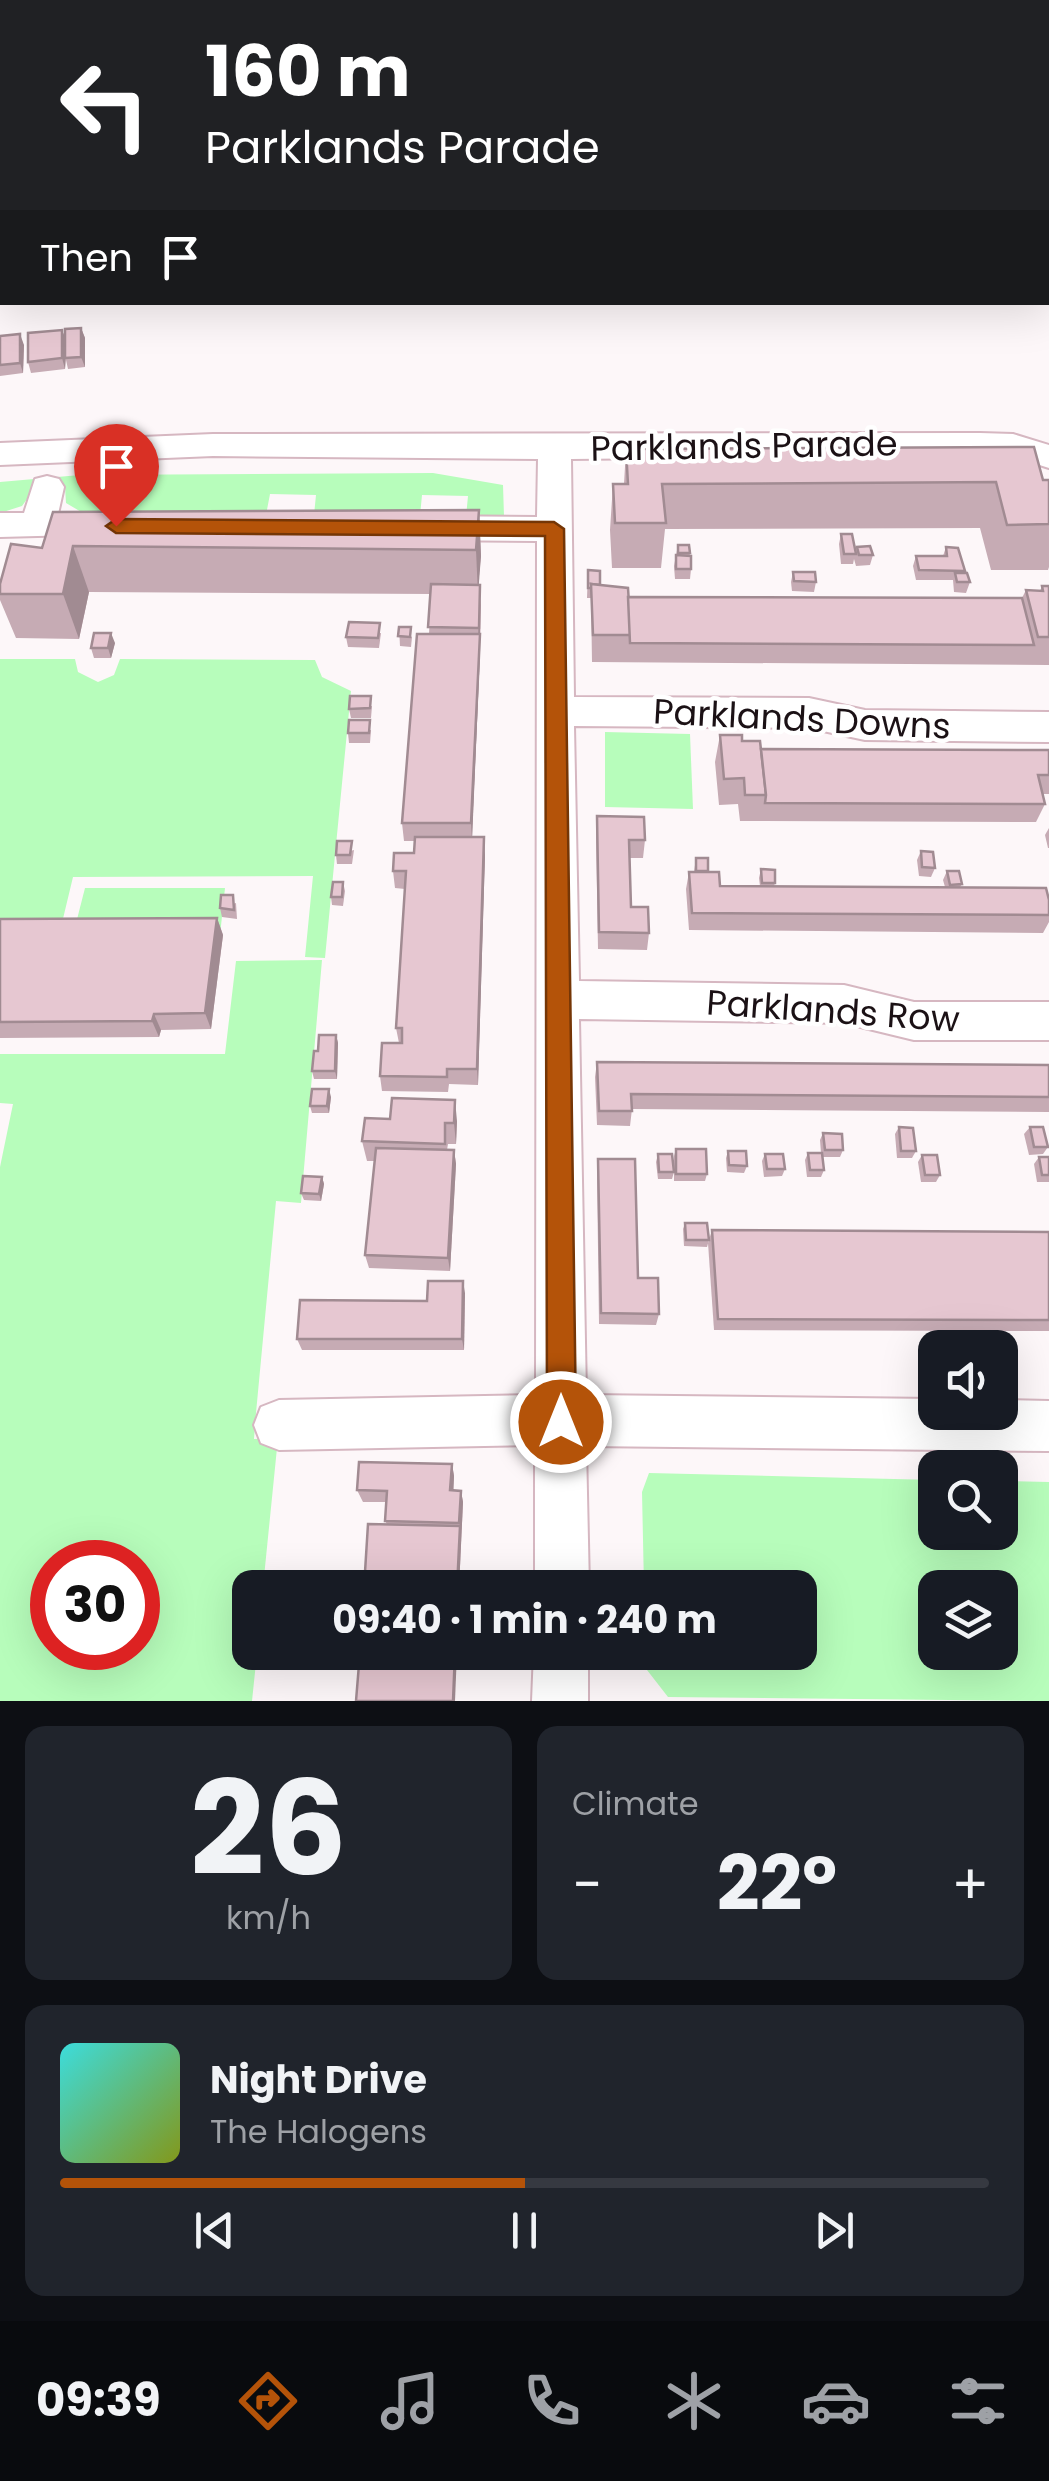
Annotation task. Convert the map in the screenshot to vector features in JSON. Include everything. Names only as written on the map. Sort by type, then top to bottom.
[{"type":"street","name":"Parklands Parade","points":[[562,1570],[554,448],[980,444],[1013,445],[1049,457]]},
{"type":"street","points":[[0,454],[212,445],[554,448]]},
{"type":"street","points":[[38,526],[47,488]]},
{"type":"street","points":[[0,525],[136,526]]},
{"type":"street","points":[[391,528],[554,529]]},
{"type":"street","name":"Parklands Downs","points":[[556,712],[809,712],[865,725],[1049,727]]},
{"type":"street","name":"Parklands Row","points":[[557,1000],[844,1004],[914,1021],[1049,1021]]},
{"type":"street","points":[[279,1424],[1049,1426]]},
{"type":"street","points":[[560,1701],[561,1670]]},
{"type":"green space","points":[[433,473],[503,485],[504,516],[466,517],[468,496],[422,495],[420,516],[314,515],[316,495],[270,494],[266,515],[83,513],[66,503],[65,487],[35,488],[22,506],[0,513],[0,482],[80,475]]},
{"type":"green space","points":[[0,659],[75,659],[78,672],[98,682],[114,675],[120,659],[315,660],[322,677],[351,691],[325,958],[305,957],[313,876],[73,877],[61,927],[0,928]]},
{"type":"green space","points":[[605,732],[690,734],[693,809],[605,807]]},
{"type":"green space","points":[[85,888],[225,888],[220,935],[73,935]]},
{"type":"green space","points":[[322,960],[301,1203],[276,1201],[254,1439],[278,1438],[265,1570],[232,1570],[232,1670],[255,1670],[252,1701],[0,1701],[0,1167],[13,1104],[0,1103],[0,1054],[225,1054],[236,961]]},
{"type":"green space","points":[[649,1473],[918,1480],[918,1550],[1018,1550],[1018,1481],[1049,1482],[1049,1701],[668,1697],[647,1670],[817,1670],[817,1570],[644,1570],[642,1492]]},
{"type":"building","points":[[81,328],[81,357],[65,358],[65,329]]},
{"type":"building","points":[[62,330],[62,358],[28,362],[28,333]]},
{"type":"building","points":[[20,334],[20,363],[0,365],[0,336]]},
{"type":"building","points":[[1034,447],[1043,480],[1049,480],[1049,524],[1007,525],[996,482],[662,484],[666,523],[615,523],[613,484],[628,484],[626,449]]},
{"type":"building","points":[[479,510],[476,550],[73,546],[63,594],[0,594],[11,544],[42,548],[53,512]]},
{"type":"building","points":[[841,534],[852,534],[856,554],[844,554]]},
{"type":"building","points":[[678,545],[689,545],[690,553],[678,553]]},
{"type":"building","points":[[870,546],[873,555],[859,555],[857,547]]},
{"type":"building","points":[[946,547],[958,548],[965,571],[919,570],[916,556],[947,556]]},
{"type":"building","points":[[676,555],[691,556],[691,569],[676,569]]},
{"type":"building","points":[[588,570],[600,571],[600,585],[591,584],[592,588],[588,588]]},
{"type":"building","points":[[793,572],[815,572],[816,582],[794,581]]},
{"type":"building","points":[[955,573],[967,573],[970,582],[957,582]]},
{"type":"building","points":[[431,584],[480,585],[479,628],[428,627]]},
{"type":"building","points":[[591,584],[628,588],[631,635],[593,635]]},
{"type":"building","points":[[1042,586],[1049,586],[1049,637],[1038,637],[1026,590],[1043,591]]},
{"type":"building","points":[[628,597],[1022,598],[1034,645],[630,643]]},
{"type":"building","points":[[349,622],[380,623],[378,638],[346,637]]},
{"type":"building","points":[[399,627],[411,627],[410,637],[398,636]]},
{"type":"building","points":[[94,633],[111,633],[108,648],[91,648]]},
{"type":"building","points":[[417,634],[480,634],[471,823],[402,823]]},
{"type":"building","points":[[350,696],[371,696],[370,708],[349,709]]},
{"type":"building","points":[[349,720],[370,720],[369,733],[348,733]]},
{"type":"building","points":[[720,735],[742,735],[742,741],[760,741],[766,795],[745,795],[744,778],[724,779]]},
{"type":"building","points":[[761,749],[1049,750],[1049,775],[1038,775],[1045,804],[765,803]]},
{"type":"building","points":[[597,816],[644,817],[645,840],[629,840],[631,907],[648,907],[649,933],[599,932]]},
{"type":"building","points":[[415,837],[484,837],[477,1069],[447,1069],[447,1077],[380,1076],[382,1043],[402,1043],[402,1028],[396,1028],[406,871],[393,871],[394,853],[414,853]]},
{"type":"building","points":[[337,841],[352,841],[350,855],[336,855]]},
{"type":"building","points":[[921,851],[933,852],[935,868],[922,867]]},
{"type":"building","points":[[696,858],[708,858],[708,871],[696,871]]},
{"type":"building","points":[[761,869],[775,870],[775,883],[762,883]]},
{"type":"building","points":[[947,871],[959,871],[962,884],[950,885]]},
{"type":"building","points":[[689,872],[719,872],[720,886],[1046,888],[1049,915],[692,913]]},
{"type":"building","points":[[333,882],[343,882],[342,897],[331,897]]},
{"type":"building","points":[[221,895],[233,895],[234,910],[220,908]]},
{"type":"building","points":[[217,918],[205,1013],[154,1014],[152,1021],[0,1022],[0,919]]},
{"type":"building","points":[[319,1035],[336,1035],[335,1071],[312,1071]]},
{"type":"building","points":[[597,1062],[1049,1065],[1049,1097],[631,1094],[632,1111],[599,1111]]},
{"type":"building","points":[[312,1089],[329,1089],[327,1106],[310,1106]]},
{"type":"building","points":[[392,1098],[455,1100],[454,1123],[445,1123],[445,1144],[362,1141],[365,1118],[390,1119]]},
{"type":"building","points":[[899,1127],[913,1128],[916,1151],[901,1151]]},
{"type":"building","points":[[1030,1127],[1043,1127],[1048,1147],[1034,1147]]},
{"type":"building","points":[[823,1133],[842,1134],[843,1150],[825,1150]]},
{"type":"building","points":[[376,1148],[454,1150],[448,1258],[365,1255]]},
{"type":"building","points":[[676,1149],[706,1149],[707,1174],[676,1174]]},
{"type":"building","points":[[728,1151],[746,1151],[747,1166],[729,1165]]},
{"type":"building","points":[[808,1153],[822,1153],[824,1170],[810,1170]]},
{"type":"building","points":[[658,1154],[672,1154],[674,1172],[659,1172]]},
{"type":"building","points":[[765,1154],[783,1154],[785,1169],[767,1169]]},
{"type":"building","points":[[922,1155],[937,1155],[940,1175],[925,1175]]},
{"type":"building","points":[[1039,1157],[1049,1157],[1049,1175],[1042,1175]]},
{"type":"building","points":[[598,1159],[635,1159],[638,1278],[658,1278],[659,1314],[601,1313]]},
{"type":"building","points":[[303,1176],[322,1177],[319,1194],[301,1193]]},
{"type":"building","points":[[685,1223],[707,1223],[709,1240],[686,1240]]},
{"type":"building","points":[[712,1230],[1049,1232],[1049,1320],[718,1319]]},
{"type":"building","points":[[428,1281],[463,1281],[462,1339],[297,1339],[300,1300],[427,1301]]},
{"type":"building","points":[[359,1462],[452,1464],[450,1490],[461,1491],[459,1523],[385,1521],[387,1491],[357,1490]]},
{"type":"building","points":[[368,1524],[460,1526],[458,1570],[365,1570]]},
{"type":"building","points":[[359,1670],[454,1670],[453,1701],[356,1701]]},
{"type":"route","points":[[116,526],[554,529],[561,1422]]}]
